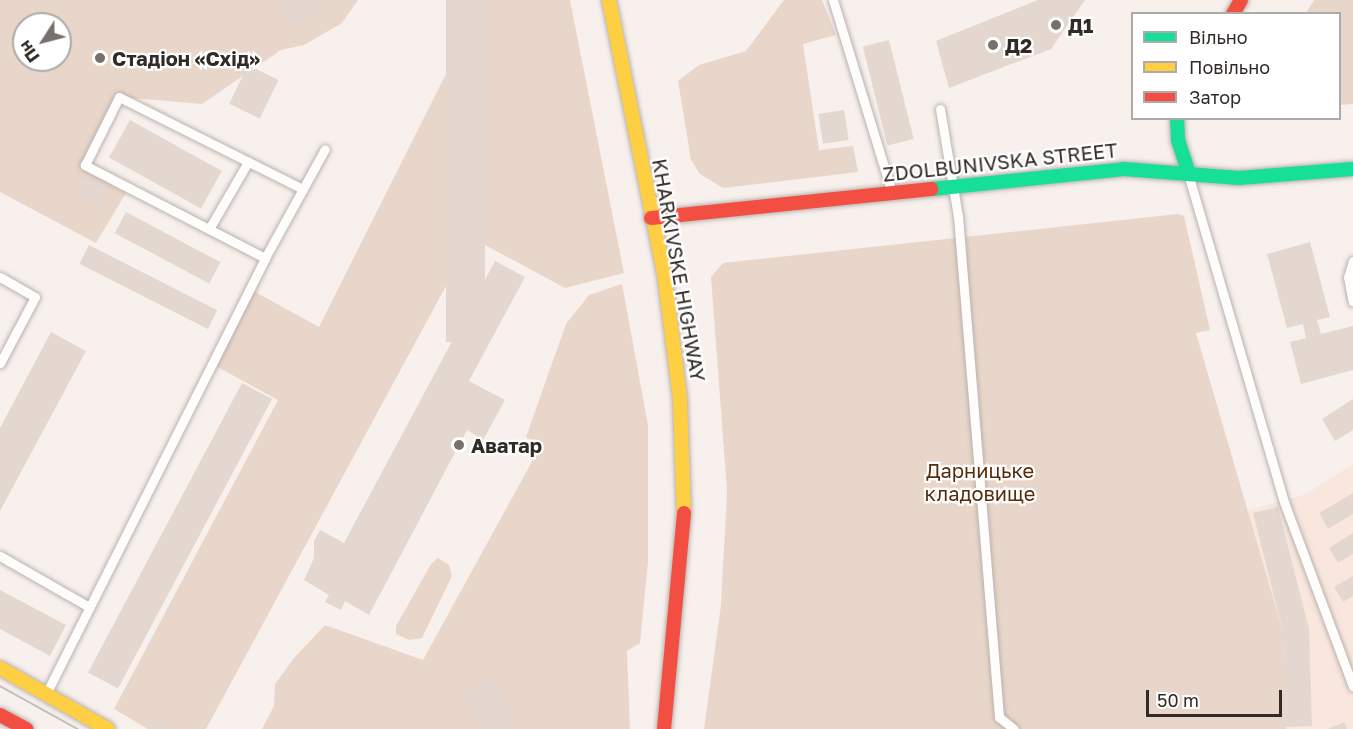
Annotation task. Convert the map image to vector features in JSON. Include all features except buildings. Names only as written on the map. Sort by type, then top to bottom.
[{"type":"main road","name":"KHARKIVSKE HIGHWAY","points":[[609,0],[673,334],[684,463],[680,590],[664,729]]},
{"type":"main road","points":[[1177,120],[1178,140],[1189,174]]},
{"type":"main road","name":"ZDOLBUNIVSKA STREET","points":[[651,218],[1124,169],[1239,178],[1353,169]]},
{"type":"main road","points":[[0,668],[108,729]]},
{"type":"main road","points":[[0,715],[26,729]]},
{"type":"lane","points":[[832,0],[891,192]]},
{"type":"lane","points":[[265,258],[85,165],[119,97],[303,189]]},
{"type":"lane","points":[[940,109],[953,185],[1000,729]]},
{"type":"lane","points":[[46,694],[265,258],[325,149]]},
{"type":"lane","points":[[210,229],[248,162]]},
{"type":"lane","points":[[1189,174],[1284,502],[1353,687]]},
{"type":"lane","points":[[1353,261],[1348,277],[1353,302]]},
{"type":"lane","points":[[0,277],[35,297],[0,363]]},
{"type":"lane","points":[[0,556],[89,607]]},
{"type":"lane","points":[[999,717],[1014,729]]},
{"type":"shaded area","points":[[1353,464],[1353,729],[1286,729],[1247,511],[1306,494]]},
{"type":"green space","points":[[0,0],[358,0],[342,23],[304,45],[281,50],[202,104],[119,97],[81,169],[126,193],[96,243],[0,192]]},
{"type":"green space","points":[[483,0],[570,0],[624,273],[565,288],[472,238],[206,729],[148,729],[114,709],[278,400],[212,364],[250,289],[319,327]]},
{"type":"green space","points":[[784,0],[822,0],[836,35],[803,44],[819,150],[853,146],[858,172],[723,188],[700,174],[691,160],[678,81],[699,65],[746,51]]},
{"type":"green space","points":[[1314,0],[1353,0],[1353,104],[1341,105],[1341,12],[1307,12]]},
{"type":"green space","name":"Дарницьке кладовище","points":[[1178,214],[1184,216],[1210,330],[1196,333],[1283,632],[1286,729],[704,729],[721,605],[727,491],[711,277],[723,263]]},
{"type":"green space","points":[[622,284],[648,425],[648,561],[640,643],[627,651],[630,729],[262,729],[274,706],[275,684],[294,658],[325,625],[423,660],[540,447],[526,437],[566,324],[589,295]]},
{"type":"green space","points":[[438,558],[449,565],[452,576],[422,638],[409,640],[396,634],[396,626],[431,564]]},
{"type":"tram line","points":[[0,686],[78,729]]},
{"type":"traffic: fast","points":[[1177,120],[1178,140],[1189,174]]},
{"type":"traffic: fast","points":[[932,189],[1124,169],[1239,178],[1353,169]]},
{"type":"traffic: slow","points":[[609,0],[664,272],[680,399],[684,513]]},
{"type":"traffic: slow","points":[[0,668],[108,729]]},
{"type":"traffic: jam","points":[[1234,12],[1241,0]]},
{"type":"traffic: jam","points":[[651,218],[932,189]]},
{"type":"traffic: jam","points":[[664,729],[684,513]]},
{"type":"traffic: jam","points":[[0,715],[26,729]]},
{"type":"place","name":"Д1","points":[[1056,25]]},
{"type":"place","name":"Д2","points":[[993,45]]},
{"type":"place","name":"Стадіон «Схід»","points":[[100,58]]},
{"type":"place","name":"Аватар","points":[[459,445]]}]
